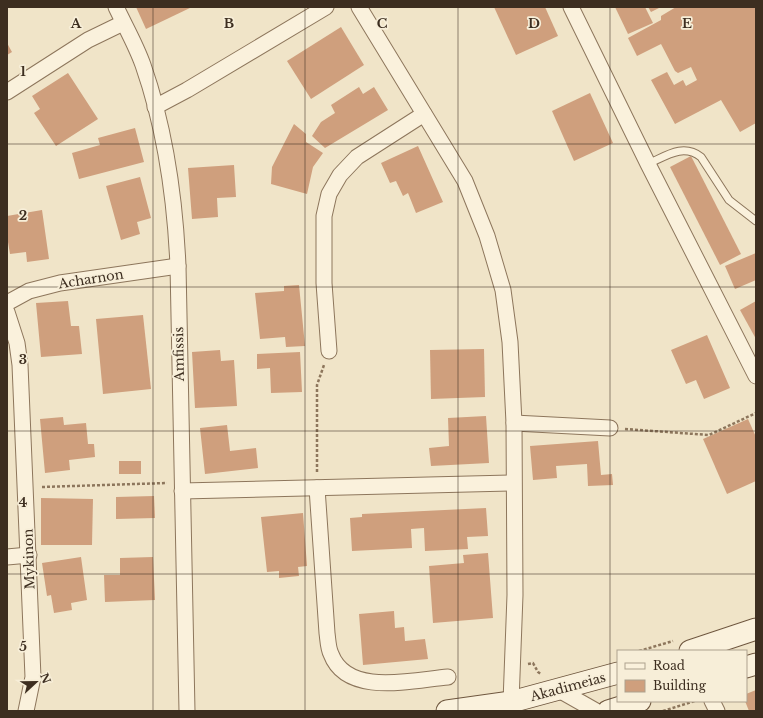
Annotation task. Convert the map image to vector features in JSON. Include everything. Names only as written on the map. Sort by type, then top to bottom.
[{"type":"main road","points":[[693,650],[756,629]]},
{"type":"main road","name":"Akadimeias","points":[[447,711],[511,702],[617,673]]},
{"type":"main road","points":[[608,711],[637,702]]},
{"type":"street","name":"Amfissis","points":[[116,7],[143,64],[156,107],[169,162],[176,211],[187,711]]},
{"type":"street","points":[[156,107],[326,7]]},
{"type":"street","points":[[359,7],[465,181],[487,236],[503,290],[510,342],[514,423],[513,484],[515,595],[511,702]]},
{"type":"street","points":[[571,7],[648,164],[756,376]]},
{"type":"street","points":[[7,92],[88,40],[123,23]]},
{"type":"street","points":[[329,351],[324,283],[324,216],[329,194],[340,175],[357,157],[424,114]]},
{"type":"street","name":"Acharnon","points":[[7,303],[28,291],[60,283],[178,266]]},
{"type":"street","name":"Mykinon","points":[[7,312],[17,343],[20,365],[30,555],[34,677],[26,711]]},
{"type":"street","points":[[514,423],[610,428]]},
{"type":"street","points":[[182,487],[317,488],[513,484]]},
{"type":"street","points":[[317,488],[326,633],[330,654],[337,665],[348,676],[372,683],[448,677]]},
{"type":"street","points":[[7,557],[30,555]]},
{"type":"street","points":[[559,690],[596,711]]},
{"type":"street","points":[[186,693],[193,711]]},
{"type":"street","points":[[712,702],[717,711]]},
{"type":"lane","points":[[648,164],[683,150],[695,153],[701,157],[729,200],[756,221]]},
{"type":"path","points":[[317,488],[317,385],[329,351]]},
{"type":"path","points":[[610,428],[709,435],[756,413]]},
{"type":"path","points":[[26,488],[182,487]]},
{"type":"path","points":[[663,711],[692,702]]},
{"type":"building","points":[[136,7],[192,7],[146,29]]},
{"type":"building","points":[[494,7],[545,7],[558,36],[516,55]]},
{"type":"building","points":[[615,7],[645,7],[653,23],[628,34]]},
{"type":"building","points":[[648,7],[661,7],[651,12]]},
{"type":"building","points":[[676,7],[756,7],[756,123],[740,132],[721,100],[675,124],[651,80],[667,72],[674,85],[683,80],[686,86],[697,80],[691,67],[678,73],[675,71],[661,44],[637,56],[628,38],[661,20],[661,16]]},
{"type":"building","points":[[341,27],[364,65],[311,99],[287,61]]},
{"type":"building","points":[[7,43],[12,52],[7,55]]},
{"type":"building","points":[[68,73],[98,119],[56,146],[34,113],[40,109],[32,96]]},
{"type":"building","points":[[359,87],[363,94],[374,87],[388,110],[325,148],[312,136],[321,122],[335,113],[331,105]]},
{"type":"building","points":[[590,93],[613,143],[574,161],[552,111]]},
{"type":"building","points":[[294,124],[306,134],[306,142],[323,153],[313,167],[307,194],[271,184],[272,167]]},
{"type":"building","points":[[135,128],[144,162],[79,179],[72,153],[100,145],[98,138]]},
{"type":"building","points":[[418,146],[443,202],[416,213],[408,193],[403,196],[396,181],[390,183],[381,163]]},
{"type":"building","points":[[691,156],[741,254],[720,265],[670,167]]},
{"type":"building","points":[[234,165],[236,197],[217,198],[218,217],[192,219],[188,168]]},
{"type":"building","points":[[140,177],[151,218],[137,222],[140,234],[121,240],[106,186]]},
{"type":"building","points":[[42,210],[49,259],[27,262],[26,252],[10,254],[7,236],[7,216]]},
{"type":"building","points":[[756,253],[756,280],[735,289],[725,266]]},
{"type":"building","points":[[299,285],[305,346],[286,347],[285,337],[260,339],[255,293],[284,291],[284,286]]},
{"type":"building","points":[[68,301],[71,326],[79,326],[82,354],[41,357],[36,303]]},
{"type":"building","points":[[756,301],[756,339],[740,310]]},
{"type":"building","points":[[143,315],[151,389],[103,394],[96,319]]},
{"type":"building","points":[[707,335],[730,388],[704,399],[696,380],[686,384],[671,350]]},
{"type":"building","points":[[484,349],[485,397],[431,399],[430,350]]},
{"type":"building","points":[[220,350],[221,361],[234,360],[237,406],[195,408],[192,352]]},
{"type":"building","points":[[300,352],[302,392],[271,393],[270,368],[257,369],[257,354]]},
{"type":"building","points":[[486,416],[489,463],[431,466],[429,448],[449,446],[448,418]]},
{"type":"building","points":[[63,417],[64,425],[86,423],[88,444],[94,444],[95,457],[69,460],[70,470],[45,473],[40,419]]},
{"type":"building","points":[[748,419],[756,437],[756,481],[727,494],[703,439]]},
{"type":"building","points":[[227,425],[230,451],[256,448],[258,468],[205,474],[200,428]]},
{"type":"building","points":[[598,441],[601,475],[612,474],[613,485],[588,486],[587,464],[556,466],[557,478],[533,480],[530,446]]},
{"type":"building","points":[[119,461],[141,461],[141,474],[119,474]]},
{"type":"building","points":[[154,496],[155,518],[116,519],[116,497]]},
{"type":"building","points":[[41,498],[93,499],[92,545],[41,545]]},
{"type":"building","points":[[486,508],[488,536],[467,537],[468,549],[425,551],[424,528],[411,529],[412,548],[352,551],[350,518],[362,517],[362,514]]},
{"type":"building","points":[[303,513],[307,566],[298,567],[299,576],[279,578],[279,571],[267,572],[261,517]]},
{"type":"building","points":[[488,553],[493,618],[433,623],[429,566],[464,563],[463,555]]},
{"type":"building","points":[[81,557],[87,600],[71,603],[72,610],[54,613],[51,595],[47,596],[42,563]]},
{"type":"building","points":[[153,557],[155,600],[105,602],[104,575],[120,575],[120,558]]},
{"type":"building","points":[[394,611],[395,628],[404,627],[405,641],[425,639],[428,659],[363,665],[359,614]]},
{"type":"building","points":[[756,690],[756,711],[749,711],[745,702],[747,702],[747,694]]}]
